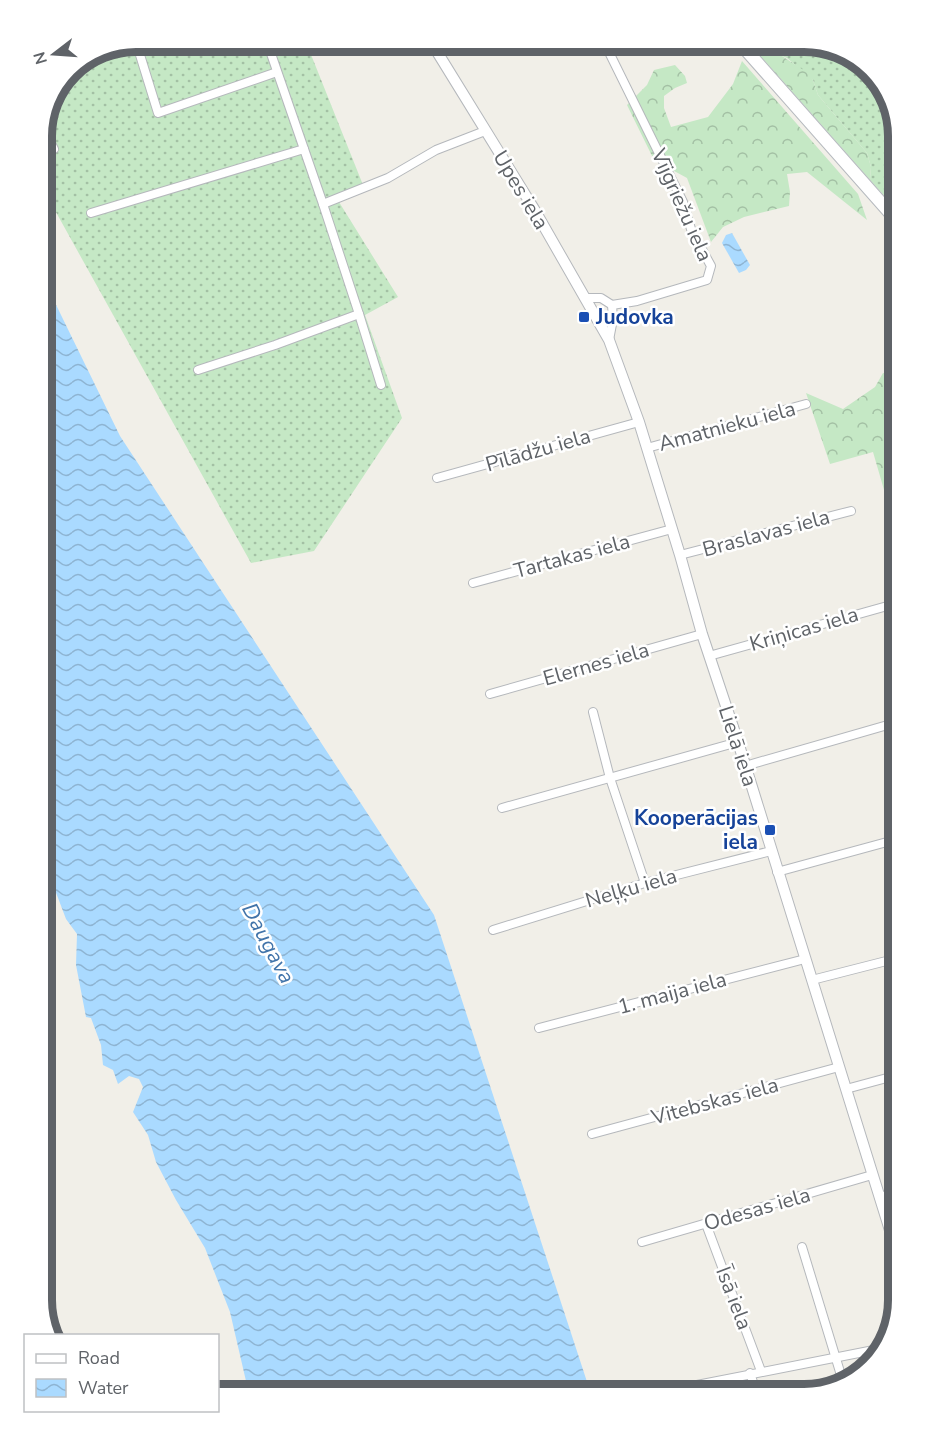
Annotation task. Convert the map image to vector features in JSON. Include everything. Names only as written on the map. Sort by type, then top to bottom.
[{"type":"main road","points":[[749,53],[888,211]]},
{"type":"street","points":[[139,52],[158,113],[277,72]]},
{"type":"street","points":[[270,52],[323,204],[381,385]]},
{"type":"street","name":"Upes iela","points":[[436,52],[534,209],[609,340]]},
{"type":"street","name":"Vījgriežu iela","points":[[609,53],[683,202],[692,229],[711,266],[707,280],[637,301],[612,305]]},
{"type":"street","points":[[323,204],[388,178],[436,150],[485,131]]},
{"type":"street","points":[[91,213],[303,149]]},
{"type":"street","points":[[585,298],[601,298],[612,305],[613,319],[609,340]]},
{"type":"street","points":[[198,370],[359,314]]},
{"type":"street","name":"Lielā iela","points":[[609,340],[639,422],[702,634],[738,741],[888,1225]]},
{"type":"street","name":"Amatnieku iela","points":[[647,448],[806,404]]},
{"type":"street","name":"Pīlādžu iela","points":[[436,478],[639,422]]},
{"type":"street","name":"Braslavas iela","points":[[680,555],[851,511]]},
{"type":"street","name":"Tartakas iela","points":[[473,583],[672,529]]},
{"type":"street","name":"Kriņicas iela","points":[[709,656],[888,606]]},
{"type":"street","name":"Elernes iela","points":[[490,694],[702,634]]},
{"type":"street","points":[[592,712],[610,778],[645,883]]},
{"type":"street","points":[[745,766],[888,725]]},
{"type":"street","points":[[501,808],[738,741]]},
{"type":"street","points":[[777,872],[888,842]]},
{"type":"street","name":"Neļķu iela","points":[[493,930],[645,883],[771,851]]},
{"type":"street","name":"1. maija iela","points":[[539,1028],[805,959]]},
{"type":"street","points":[[812,980],[888,961]]},
{"type":"street","name":"Vitebskas iela","points":[[592,1134],[838,1067]]},
{"type":"street","points":[[846,1089],[888,1078]]},
{"type":"street","name":"Odesas iela","points":[[642,1242],[872,1175]]},
{"type":"street","points":[[879,1197],[888,1195]]},
{"type":"street","name":"Īsā iela","points":[[706,1224],[761,1371]]},
{"type":"street","points":[[802,1247],[841,1375]]},
{"type":"street","points":[[702,1384],[870,1351]]},
{"type":"street","points":[[750,1373],[754,1384]]},
{"type":"green space","points":[[136,52],[310,52],[365,190],[339,202],[398,297],[365,315],[402,418],[314,551],[251,563],[53,207],[55,114],[71,84],[84,84],[84,71],[109,57]]},
{"type":"green space","points":[[758,53],[780,53],[808,73],[818,95],[867,153],[871,167],[870,180]]},
{"type":"green space","points":[[780,53],[809,53],[831,57],[850,67],[870,85],[881,104],[887,125],[888,200],[870,180],[871,167],[867,153],[818,95],[813,80]]},
{"type":"green space","points":[[742,61],[858,194],[867,220],[807,172],[787,174],[790,192],[789,206],[744,217],[723,227],[711,242],[687,178],[654,160],[627,105],[647,85],[654,70],[675,65],[685,76],[687,83],[664,96],[664,108],[671,127],[708,117],[733,84]]},
{"type":"green space","points":[[883,373],[888,374],[888,504],[873,452],[830,464],[806,393],[843,409],[875,387]]},
{"type":"water","points":[[732,233],[750,265],[739,273],[722,243],[726,235]]},
{"type":"water","name":"Daugava","points":[[53,298],[120,436],[434,915],[588,1384],[246,1383],[230,1312],[205,1248],[176,1200],[156,1162],[148,1135],[133,1112],[143,1087],[139,1079],[129,1076],[118,1084],[113,1070],[103,1065],[101,1045],[91,1018],[86,1017],[76,965],[77,934],[66,919],[52,886]]},
{"type":"place","name":"Judovka","points":[[584,317]]},
{"type":"place","name":"Kooperācijas iela","points":[[770,830]]}]
